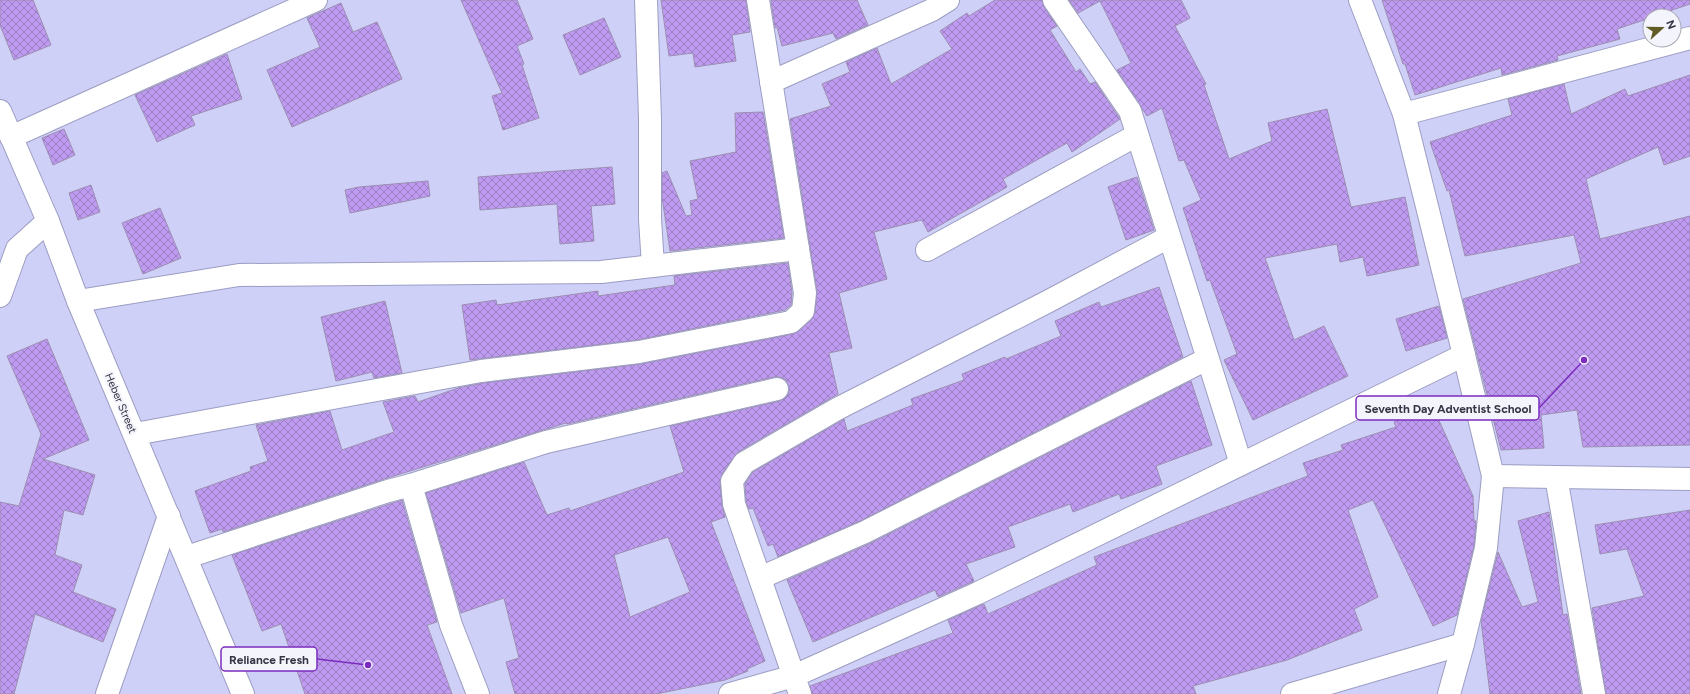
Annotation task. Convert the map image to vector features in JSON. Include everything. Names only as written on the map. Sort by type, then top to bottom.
[{"type":"street","points":[[11,137],[316,0]]},
{"type":"street","points":[[646,0],[650,119],[650,219],[653,266]]},
{"type":"street","points":[[135,434],[481,371],[639,352],[791,322],[803,311],[805,293],[758,0]]},
{"type":"street","points":[[771,82],[932,10],[948,0]]},
{"type":"street","points":[[1054,0],[1130,111],[1241,464]]},
{"type":"street","points":[[1360,0],[1404,114],[1493,476],[1486,548],[1463,644],[1448,694]]},
{"type":"street","points":[[1404,114],[1690,38]]},
{"type":"street","name":"Heber Street","points":[[0,111],[48,221],[78,301],[243,694]]},
{"type":"street","points":[[927,250],[1137,136]]},
{"type":"street","points":[[0,296],[17,249],[48,221]]},
{"type":"street","points":[[797,685],[734,504],[732,481],[744,463],[837,409],[1047,302],[1169,237]]},
{"type":"street","points":[[78,301],[238,275],[601,272],[798,249]]},
{"type":"street","points":[[730,694],[797,685],[978,592],[1464,355]]},
{"type":"street","points":[[760,578],[865,532],[1207,359]]},
{"type":"street","points":[[187,558],[380,493],[411,485],[546,442],[777,389]]},
{"type":"street","points":[[1493,476],[1690,479]]},
{"type":"street","points":[[1556,477],[1594,694]]},
{"type":"street","points":[[411,485],[451,625],[478,694]]},
{"type":"street","points":[[107,694],[169,516]]},
{"type":"street","points":[[1292,694],[1463,644]]},
{"type":"building","points":[[0,0],[33,0],[51,45],[14,60],[0,25]]},
{"type":"building","points":[[461,0],[517,0],[533,39],[517,46],[524,64],[522,65],[539,118],[503,130],[492,96],[502,93]]},
{"type":"building","points":[[661,0],[746,0],[750,32],[732,35],[736,61],[695,67],[693,53],[669,56]]},
{"type":"building","points":[[771,0],[857,0],[868,25],[836,39],[833,33],[782,46],[777,27],[775,28]]},
{"type":"building","points":[[995,0],[1042,0],[1044,7],[1057,26],[1050,30],[1076,72],[1080,69],[1090,84],[1095,82],[1120,119],[1072,152],[1067,143],[1003,179],[1007,187],[928,232],[922,220],[874,232],[887,279],[839,293],[852,348],[829,353],[838,394],[738,452],[722,474],[720,482],[722,505],[725,517],[711,522],[765,661],[747,669],[748,671],[725,680],[656,694],[515,694],[506,662],[519,658],[504,598],[461,613],[426,493],[524,462],[547,515],[569,508],[570,511],[684,472],[670,426],[780,401],[789,393],[789,387],[786,380],[780,377],[774,377],[566,423],[384,479],[223,532],[222,529],[210,533],[195,491],[251,471],[250,467],[268,461],[256,425],[330,411],[342,450],[394,432],[383,402],[415,396],[418,402],[458,388],[483,383],[641,364],[793,334],[799,331],[811,320],[815,313],[817,291],[790,119],[831,106],[822,84],[850,72],[846,62],[877,48],[891,84],[952,49],[940,31],[967,13],[969,16]],"holes":[[[668,537],[690,592],[630,617],[614,555]]]},
{"type":"building","points":[[1069,0],[1181,0],[1190,18],[1175,26],[1206,84],[1204,85],[1229,159],[1272,141],[1268,123],[1327,109],[1351,207],[1405,197],[1419,265],[1367,276],[1363,257],[1340,262],[1337,244],[1265,258],[1294,340],[1324,326],[1348,376],[1253,420],[1224,360],[1237,354],[1210,280],[1207,281],[1183,208],[1201,200],[1184,160],[1179,161],[1162,108],[1147,116],[1117,70],[1131,63],[1100,1],[1078,13]]},
{"type":"building","points":[[1382,0],[1689,0],[1690,4],[1678,8],[1642,8],[1642,21],[1617,29],[1620,39],[1557,56],[1558,60],[1502,75],[1501,68],[1415,95],[1405,64],[1403,64]]},
{"type":"building","points":[[341,3],[353,32],[377,22],[402,79],[292,127],[267,70],[320,47],[307,18]]},
{"type":"building","points":[[604,18],[621,57],[580,75],[563,35]]},
{"type":"building","points":[[227,54],[242,99],[191,116],[195,125],[157,142],[135,95]]},
{"type":"building","points":[[1690,75],[1690,156],[1664,165],[1658,147],[1586,179],[1600,239],[1690,216],[1690,445],[1583,447],[1577,410],[1541,415],[1544,448],[1501,450],[1463,299],[1581,263],[1574,235],[1465,256],[1449,190],[1447,191],[1430,142],[1512,115],[1508,99],[1564,84],[1571,114],[1625,89],[1628,96]]},
{"type":"building","points":[[763,112],[784,238],[670,251],[662,197],[662,173],[667,171],[686,216],[692,215],[690,201],[698,199],[690,161],[736,152],[735,113]]},
{"type":"building","points":[[64,129],[75,155],[53,165],[42,138]]},
{"type":"building","points":[[612,167],[615,204],[591,206],[594,241],[560,244],[557,204],[480,210],[478,177]]},
{"type":"building","points":[[1137,177],[1154,230],[1126,240],[1108,187]]},
{"type":"building","points":[[428,181],[430,196],[350,213],[345,190],[359,187]]},
{"type":"building","points":[[91,185],[100,212],[78,220],[69,193]]},
{"type":"building","points":[[160,208],[181,258],[143,274],[122,223]]},
{"type":"building","points":[[788,263],[792,293],[791,305],[785,310],[637,340],[470,360],[462,305],[496,300],[497,305],[598,291],[598,296],[675,285],[674,276]]},
{"type":"building","points":[[1159,287],[1183,357],[860,521],[778,557],[773,544],[768,546],[753,508],[749,509],[746,501],[745,484],[753,472],[844,419],[847,431],[913,405],[911,399],[964,380],[962,374],[1005,357],[1006,359],[1061,336],[1055,321],[1099,302],[1101,307]]},
{"type":"building","points":[[385,301],[402,373],[374,378],[372,372],[336,381],[321,317]]},
{"type":"building","points":[[1439,306],[1447,338],[1406,351],[1396,319]]},
{"type":"building","points":[[47,339],[89,440],[43,459],[95,475],[83,515],[64,510],[55,555],[82,565],[73,592],[116,609],[103,642],[35,614],[14,694],[0,694],[0,502],[19,506],[41,434],[7,356]]},
{"type":"building","points":[[1191,381],[1212,445],[1156,466],[1162,484],[1121,499],[1119,494],[1073,512],[1070,504],[1008,527],[1015,547],[966,564],[974,581],[938,597],[935,590],[813,642],[787,580],[871,543]]},
{"type":"building","points":[[1432,405],[1473,496],[1474,521],[1476,521],[1474,546],[1457,615],[1433,626],[1373,500],[1348,510],[1378,597],[1354,609],[1362,630],[1287,660],[1193,686],[1196,694],[812,694],[810,686],[953,633],[948,620],[984,604],[988,614],[1097,565],[1094,557],[1308,476],[1303,463],[1343,450],[1341,445],[1396,427],[1394,422]]},
{"type":"building","points":[[402,500],[437,622],[427,625],[452,694],[305,694],[281,624],[262,631],[232,555]]},
{"type":"building","points":[[1690,510],[1690,694],[1606,694],[1592,608],[1644,596],[1627,549],[1600,554],[1595,525]]},
{"type":"building","points":[[1549,512],[1563,615],[1567,614],[1581,694],[1490,694],[1481,621],[1498,552],[1522,607],[1538,602],[1518,521]]},
{"type":"place","name":"Seventh Day Adventist School","points":[[1584,360]]},
{"type":"place","name":"Reliance Fresh","points":[[368,665]]}]
